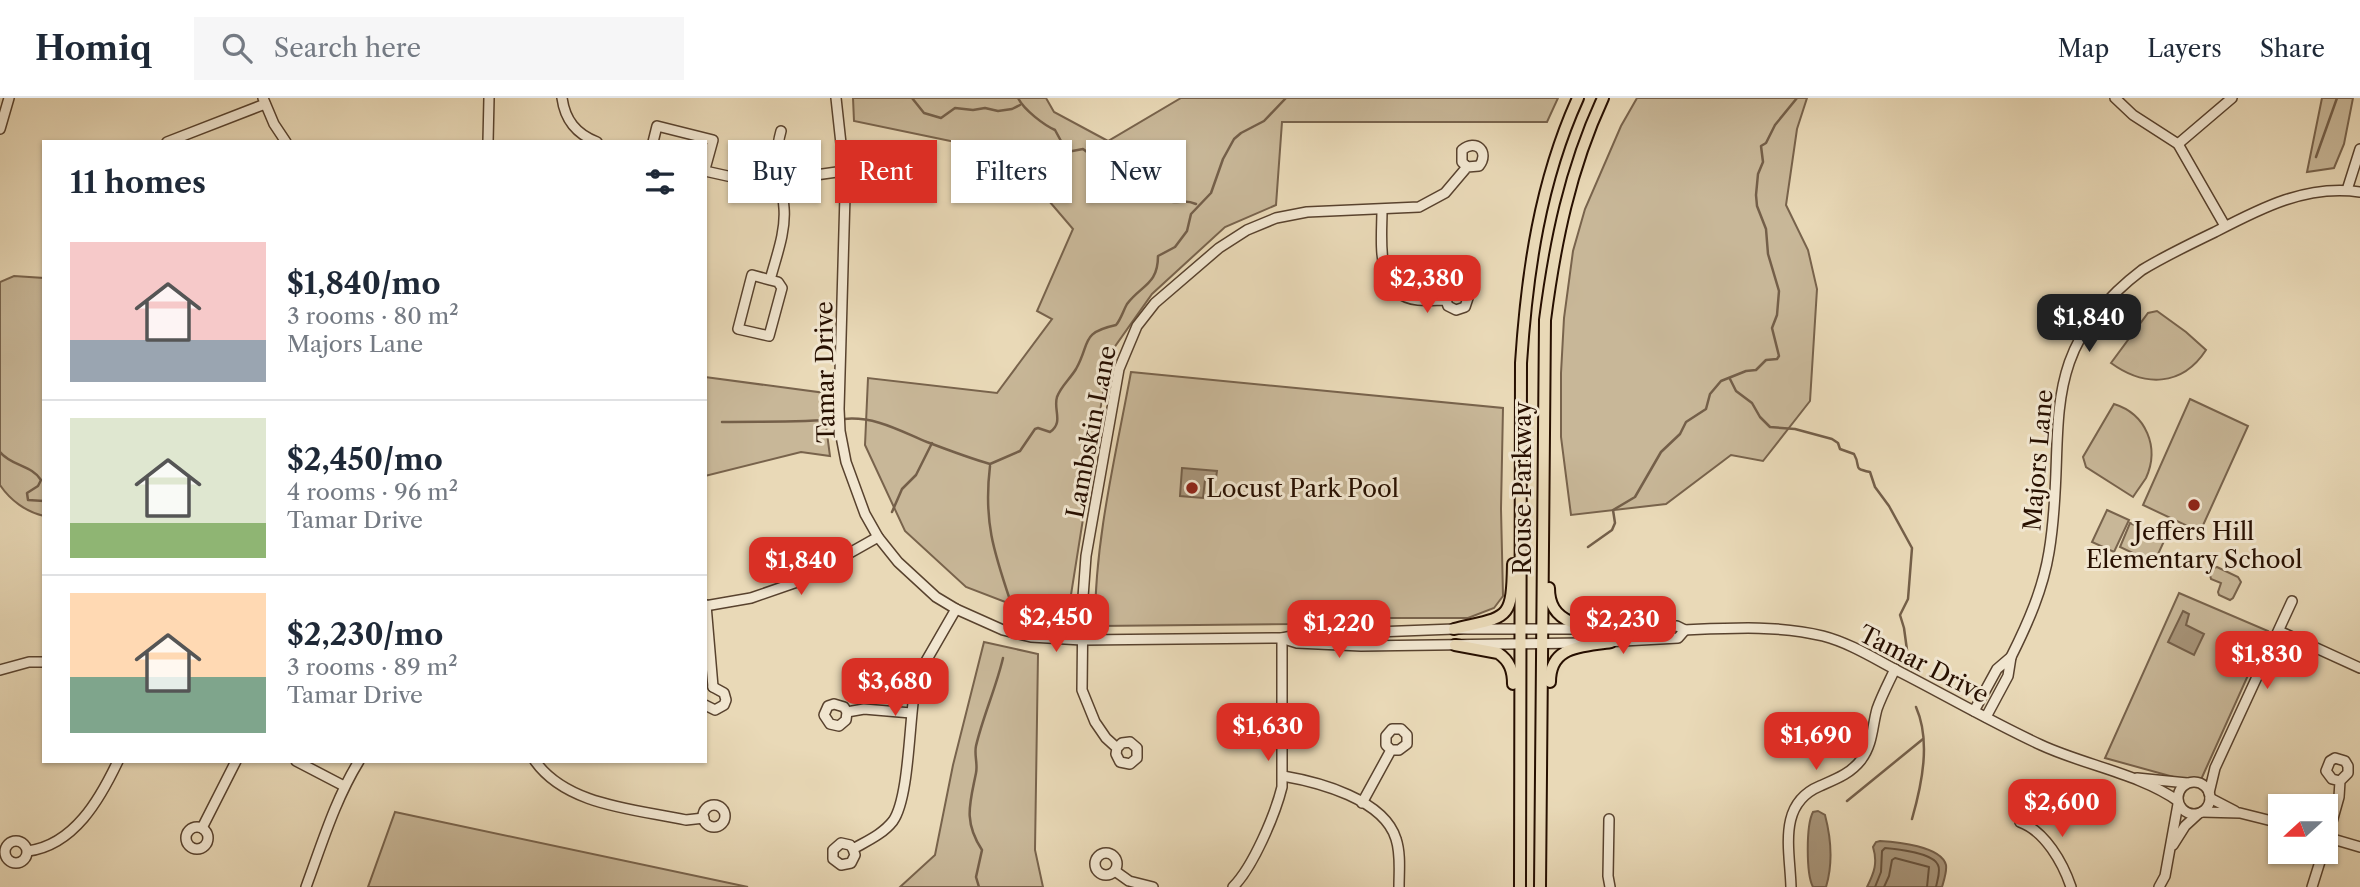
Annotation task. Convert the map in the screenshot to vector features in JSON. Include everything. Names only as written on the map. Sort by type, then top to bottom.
[{"type":"main road","name":"Rouse Parkway","points":[[1520,887],[1521,363],[1529,268],[1552,167],[1578,98]]},
{"type":"main road","name":"Rouse Parkway","points":[[1541,887],[1545,320],[1553,261],[1573,175],[1602,98]]},
{"type":"main road","points":[[1543,454],[1549,526],[1551,603],[1559,615],[1571,622],[1625,628]]},
{"type":"main road","points":[[1454,629],[1497,618],[1509,607],[1513,598],[1514,527],[1521,495]]},
{"type":"main road","points":[[1541,825],[1549,767],[1550,671],[1557,658],[1569,649],[1611,642]]},
{"type":"main road","points":[[1455,645],[1498,653],[1512,669],[1514,730],[1520,787]]},
{"type":"street","points":[[0,129],[9,98]]},
{"type":"street","points":[[488,140],[489,98]]},
{"type":"street","points":[[562,98],[563,108],[572,125],[592,140]]},
{"type":"street","name":"Tamar Drive","points":[[835,98],[840,140]]},
{"type":"street","points":[[2115,98],[2133,115],[2178,144],[2225,226]]},
{"type":"street","points":[[2178,144],[2232,98]]},
{"type":"street","points":[[172,140],[264,101],[285,140]]},
{"type":"street","points":[[654,140],[657,126],[713,140],[707,162]]},
{"type":"street","points":[[779,140],[781,131]]},
{"type":"street","points":[[2347,190],[2360,149]]},
{"type":"street","name":"Lambskin Lane","points":[[1117,748],[1095,722],[1085,699],[1082,640],[1086,556],[1119,369],[1137,326],[1155,303],[1219,247],[1261,223],[1300,213],[1408,208],[1429,203],[1446,192],[1467,167]]},
{"type":"street","points":[[707,170],[728,175]]},
{"type":"street","name":"Majors Lane","points":[[1986,718],[2008,676],[2011,657],[2039,593],[2049,552],[2054,511],[2060,394],[2071,355],[2093,319],[2124,284],[2158,260],[2225,226],[2284,199],[2314,192],[2360,192]]},
{"type":"street","points":[[770,280],[784,221],[782,203]]},
{"type":"street","name":"Tamar Drive","points":[[843,203],[839,409],[840,431],[853,485],[878,537],[898,562],[919,583],[956,609],[1003,630],[1031,637],[1082,640],[1282,638],[1297,635],[1454,629],[1543,630],[1677,626],[1685,630],[1746,628],[1802,632],[1847,645],[2063,755],[2135,778],[2164,791],[2178,802]]},
{"type":"street","points":[[1381,209],[1383,261],[1389,283],[1409,299],[1446,300]]},
{"type":"street","points":[[752,275],[770,280],[778,282],[782,288],[769,336],[738,328],[752,275]]},
{"type":"street","points":[[707,606],[751,598],[788,586],[832,565],[878,537]]},
{"type":"street","points":[[2171,849],[2185,826],[2209,804],[2215,768],[2291,601]]},
{"type":"street","points":[[853,849],[885,830],[897,814],[903,794],[916,682],[956,609]]},
{"type":"street","name":"Tamar Drive","points":[[1282,638],[1297,643],[1543,645],[1678,638],[1685,630]]},
{"type":"street","points":[[2279,631],[2360,668]]},
{"type":"street","points":[[707,634],[709,690],[724,692],[726,700],[724,705],[715,710],[707,706]]},
{"type":"street","points":[[1233,887],[1247,871],[1275,810],[1283,776],[1282,638]]},
{"type":"street","name":"Majors Lane","points":[[1974,711],[1997,669],[2011,657]]},
{"type":"street","points":[[0,670],[29,662],[42,662]]},
{"type":"street","points":[[1791,887],[1788,833],[1791,814],[1801,798],[1844,776],[1862,759],[1872,738],[1877,710],[1895,669]]},
{"type":"street","points":[[847,712],[864,709],[911,713]]},
{"type":"street","points":[[1362,803],[1391,750]]},
{"type":"street","points":[[28,851],[45,847],[80,822],[100,798],[117,763]]},
{"type":"street","points":[[202,828],[235,763]]},
{"type":"street","points":[[300,763],[344,786]]},
{"type":"street","points":[[306,887],[344,786],[358,763]]},
{"type":"street","points":[[537,763],[549,778],[580,797],[686,820],[704,818]]},
{"type":"street","points":[[2160,887],[2171,849],[2179,790],[2215,768]]},
{"type":"street","points":[[1283,776],[1318,783],[1379,813],[1394,831],[1399,854],[1399,887]]},
{"type":"street","name":"Tamar Drive","points":[[2135,778],[2190,782]]},
{"type":"street","points":[[2338,800],[2340,780]]},
{"type":"street","points":[[2190,782],[2203,785],[2210,795],[2240,813]]},
{"type":"street","points":[[2178,802],[2188,813],[2240,813],[2268,820]]},
{"type":"street","points":[[1609,819],[1610,887]]},
{"type":"street","points":[[2020,822],[2028,825],[2042,838],[2063,868],[2071,887]]},
{"type":"street","points":[[2338,842],[2360,847]]},
{"type":"street","points":[[2312,887],[2319,864]]},
{"type":"street","points":[[1115,871],[1129,881],[1153,887]]},
{"type":"shaded area","points":[[853,98],[1046,98],[1054,112],[1106,140],[1086,140],[1086,203],[1186,203],[1186,140],[1110,140],[1181,98],[1558,98],[1547,122],[1282,122],[1276,205],[1225,227],[1152,294],[1109,355],[1067,620],[1034,613],[966,587],[905,531],[865,445],[868,378],[997,393],[1052,319],[1037,311],[1073,229],[1051,203],[1072,203],[1072,140],[951,141],[854,121]]},
{"type":"shaded area","points":[[1637,98],[1807,98],[1797,129],[1786,205],[1808,250],[1817,289],[1810,401],[1763,461],[1731,455],[1666,504],[1571,515],[1561,437],[1561,373],[1564,318],[1573,251],[1585,209],[1621,126]]},
{"type":"shaded area","points":[[2322,98],[2353,98],[2344,144],[2334,168],[2307,172]]},
{"type":"shaded area","points":[[14,276],[42,278],[42,515],[19,505],[0,485],[0,282]]},
{"type":"shaded area","points":[[2157,311],[2206,350],[2196,362],[2174,377],[2162,379],[2136,376],[2111,363],[2148,313]]},
{"type":"shaded area","points":[[1131,372],[1503,408],[1503,596],[1494,608],[1468,618],[1378,618],[1292,624],[1098,626],[1095,622],[1096,591],[1102,528]]},
{"type":"shaded area","points":[[707,377],[825,393],[830,456],[801,452],[707,476]]},
{"type":"shaded area","points":[[2190,399],[2248,426],[2200,532],[2143,505]]},
{"type":"shaded area","points":[[2114,404],[2134,415],[2147,433],[2150,444],[2150,466],[2146,478],[2133,497],[2086,467],[2083,457]]},
{"type":"shaded area","points":[[2107,510],[2129,520],[2114,552],[2092,542]]},
{"type":"shaded area","points":[[2130,523],[2165,539],[2154,563],[2120,547]]},
{"type":"shaded area","points":[[2217,567],[2238,577],[2241,582],[2230,600],[2219,595],[2221,583],[2211,579],[2213,568]]},
{"type":"shaded area","points":[[2179,593],[2268,631],[2199,784],[2105,758]]},
{"type":"shaded area","points":[[984,642],[1038,654],[1035,850],[1043,887],[900,887],[935,855],[953,765]]},
{"type":"shaded area","points":[[395,812],[748,887],[368,887]]},
{"type":"water","name":"Locust Park Pool","points":[[1182,468],[1217,471],[1216,478],[1205,480],[1203,498],[1180,496]]},
{"type":"water","points":[[2183,611],[2189,614],[2186,625],[2204,634],[2194,655],[2168,642]]},
{"type":"water","points":[[1818,811],[1825,815],[1830,842],[1830,869],[1826,887],[1813,887],[1809,872],[1809,827],[1813,812]]},
{"type":"water","points":[[1880,841],[1918,846],[1936,853],[1946,865],[1942,887],[1867,887],[1874,868],[1873,847]]},
{"type":"waterway","points":[[912,98],[924,113],[941,118],[955,108],[998,111],[1020,105]]},
{"type":"waterway","points":[[1018,98],[1035,117],[1055,130],[1067,152],[1083,149],[1091,155],[1120,155],[1130,163],[1127,179],[1141,192],[1161,200],[1196,204]]},
{"type":"waterway","points":[[844,419],[877,422],[990,464],[1020,451],[1035,429],[1050,432],[1057,420],[1057,397],[1081,360],[1091,335],[1116,325],[1127,304],[1152,279],[1158,256],[1175,247],[1187,231],[1191,214],[1211,193],[1223,159],[1234,139],[1264,121],[1286,98]]},
{"type":"waterway","points":[[1588,547],[1612,530],[1615,523],[1613,510],[1635,497],[1661,452],[1680,434],[1686,422],[1706,409],[1710,394],[1721,381],[1756,370],[1766,360],[1777,359],[1779,356],[1772,328],[1777,315],[1779,291],[1756,195],[1758,174],[1763,162],[1761,146],[1766,143],[1775,125],[1797,98]]},
{"type":"waterway","points":[[2316,157],[2337,98]]},
{"type":"waterway","points":[[1730,379],[1736,391],[1752,403],[1770,427],[1795,429],[1832,439],[1838,443],[1840,449],[1854,454],[1859,468],[1870,472],[1875,487],[1889,506],[1912,548],[1908,599],[1900,615],[1907,650]]},
{"type":"waterway","points":[[722,422],[837,419]]},
{"type":"waterway","points":[[892,512],[902,489],[916,475],[932,443]]},
{"type":"waterway","points":[[0,452],[37,475],[41,480],[38,486],[27,493],[28,500],[42,501]]},
{"type":"waterway","points":[[990,466],[989,522],[1013,609]]},
{"type":"waterway","points":[[979,887],[976,877],[982,850],[970,821],[976,749],[1003,658]]},
{"type":"waterway","points":[[1912,819],[1922,777],[1924,748],[1921,720],[1916,707]]},
{"type":"waterway","points":[[1847,801],[1923,739]]},
{"type":"place","name":"Locust Park Pool","points":[[1192,488]]},
{"type":"place","name":"Jeffers Hill Elementary School","points":[[2194,505]]}]
